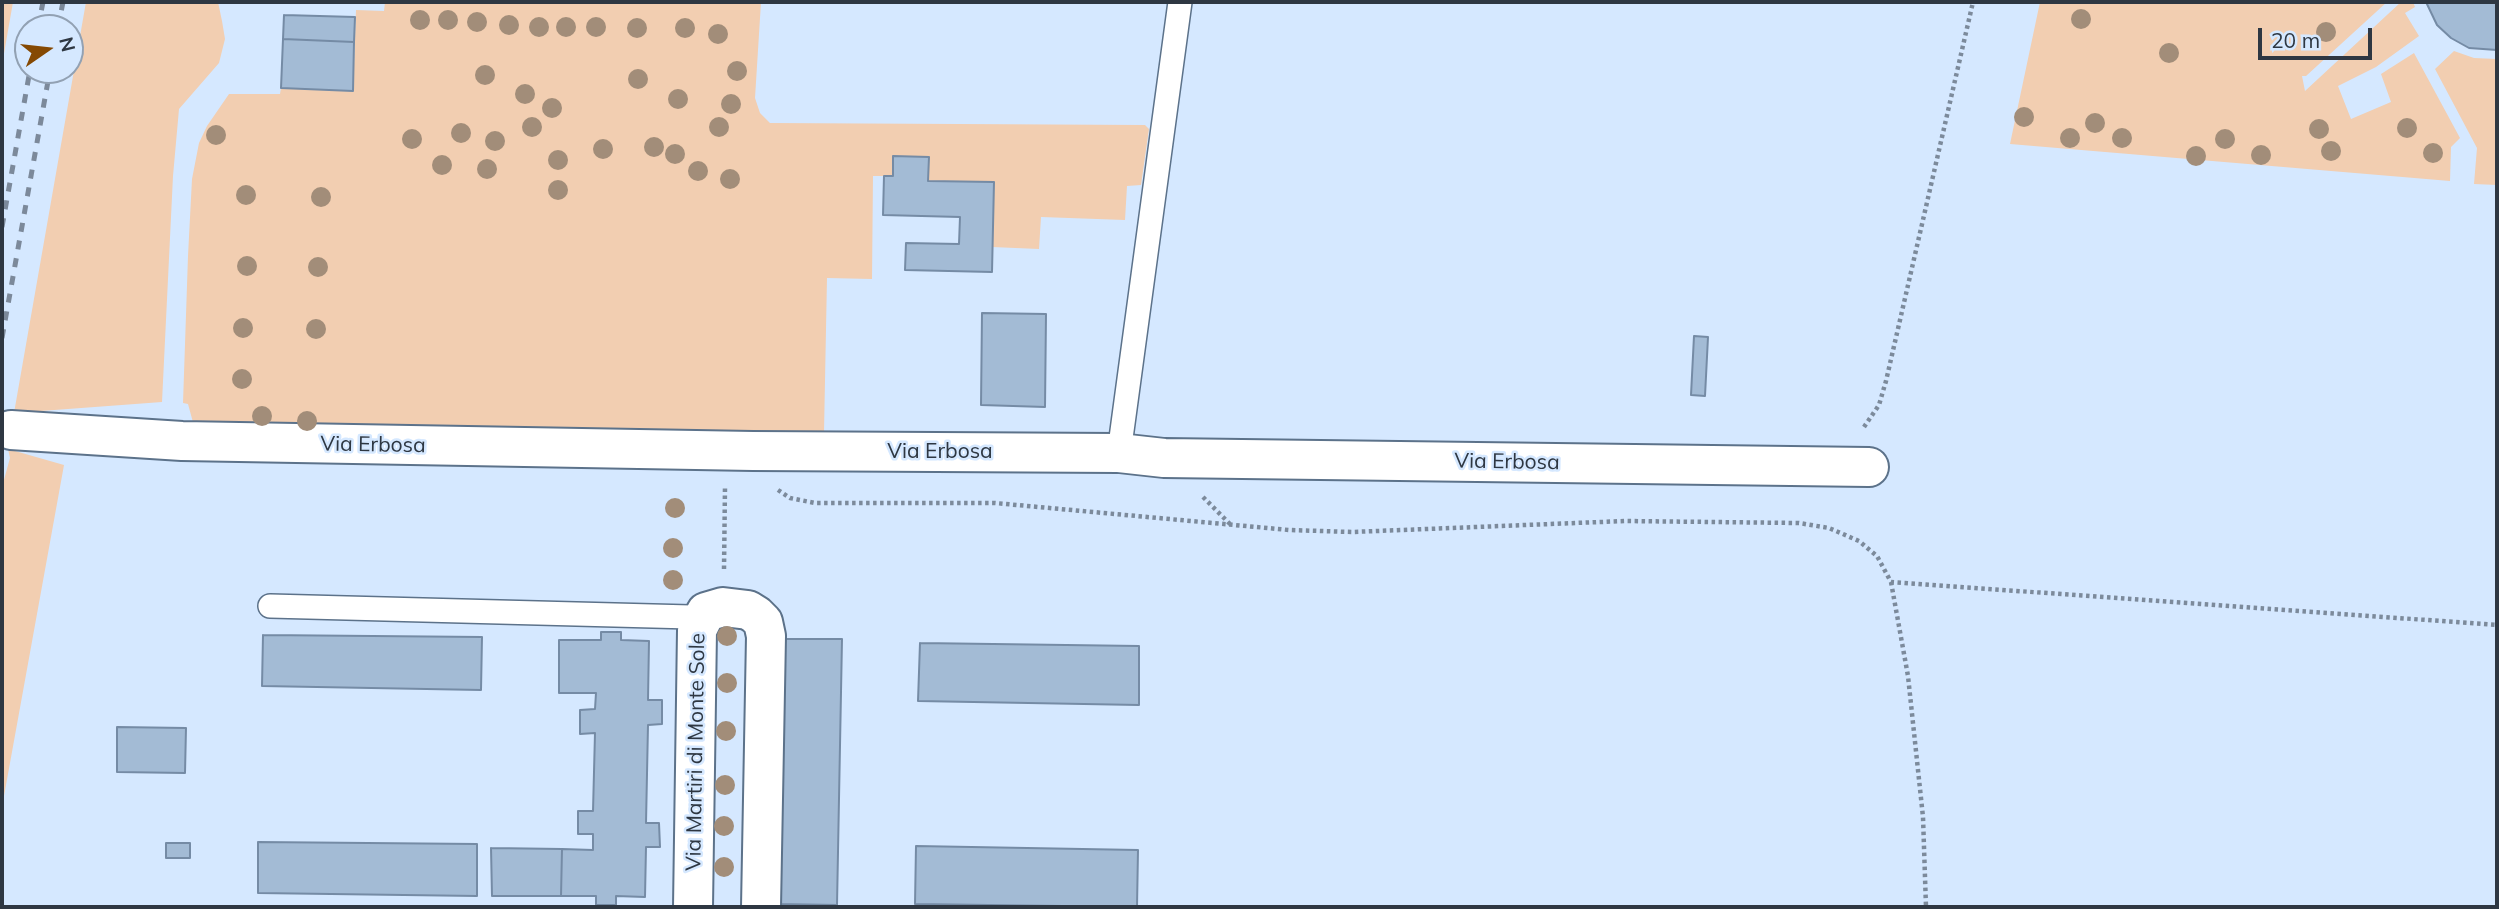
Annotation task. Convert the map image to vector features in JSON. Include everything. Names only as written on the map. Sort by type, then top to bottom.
[{"type":"street","name":"Via Erbosa","points":[[11,430],[183,441],[739,451],[1119,453],[1164,458],[1869,467]]},
{"type":"street","name":"Via Martiri di Monte Sole","points":[[693,907],[700,620],[706,612],[723,607],[748,610],[763,622],[766,636],[761,907]]},
{"type":"lane","points":[[1119,453],[1180,2]]},
{"type":"lane","points":[[270,606],[691,617],[700,620]]},
{"type":"path","points":[[1854,432],[1862,429],[1879,405],[1886,381],[1973,2]]},
{"type":"path","points":[[724,580],[739,451]]},
{"type":"path","points":[[739,451],[777,490],[790,498],[815,503],[995,503],[1232,526],[1352,532],[1613,521],[1799,523],[1829,528],[1859,541],[1877,556],[1891,582],[1908,676],[1921,792],[1927,871],[1926,907]]},
{"type":"path","points":[[1891,582],[2497,625]]},
{"type":"shaded area","points":[[2,2],[13,2],[2,65]]},
{"type":"shaded area","points":[[86,2],[218,2],[222,21],[225,39],[219,63],[179,109],[173,176],[162,402],[14,413],[72,84],[84,84]]},
{"type":"shaded area","points":[[385,2],[761,2],[755,98],[760,113],[770,123],[1145,125],[1149,129],[1141,185],[1127,186],[1125,220],[1041,217],[1039,249],[992,247],[994,182],[928,181],[929,157],[893,157],[893,176],[873,176],[872,279],[827,278],[824,432],[194,426],[188,404],[183,403],[192,179],[199,143],[229,94],[280,94],[281,88],[353,91],[356,10],[384,11]]},
{"type":"shaded area","points":[[2040,2],[2387,2],[2306,76],[2302,76],[2305,91],[2401,2],[2413,2],[2415,7],[2405,13],[2419,36],[2376,67],[2338,86],[2351,119],[2391,102],[2381,74],[2414,53],[2460,138],[2451,147],[2450,181],[2010,144]]},
{"type":"shaded area","points":[[2454,51],[2474,58],[2497,59],[2497,185],[2474,184],[2477,148],[2435,69]]},
{"type":"shaded area","points":[[8,449],[64,465],[2,807],[2,487],[10,458]]},
{"type":"building","points":[[2426,2],[2497,2],[2497,50],[2469,48],[2451,38],[2437,25]]},
{"type":"building","points":[[284,15],[355,17],[354,42],[283,39]]},
{"type":"building","points":[[283,39],[354,42],[353,91],[281,88]]},
{"type":"building","points":[[893,156],[929,157],[928,181],[994,182],[992,272],[905,270],[906,243],[959,244],[960,217],[883,215],[884,176],[893,176]]},
{"type":"building","points":[[982,313],[1046,314],[1045,407],[981,405]]},
{"type":"building","points":[[1694,336],[1708,337],[1705,396],[1691,395]]},
{"type":"building","points":[[601,632],[621,632],[621,640],[649,641],[648,700],[662,700],[662,724],[648,725],[646,823],[659,823],[660,847],[646,847],[645,897],[616,896],[616,905],[596,905],[596,896],[561,896],[562,849],[593,850],[593,834],[578,834],[578,811],[593,811],[595,733],[580,734],[580,710],[595,709],[596,693],[559,693],[559,640],[601,640]]},
{"type":"building","points":[[263,635],[482,637],[481,690],[262,686]]},
{"type":"building","points":[[781,639],[842,639],[837,905],[776,904]]},
{"type":"building","points":[[920,643],[1139,646],[1139,705],[918,701]]},
{"type":"building","points":[[117,727],[186,728],[185,773],[117,772]]},
{"type":"building","points":[[258,842],[477,844],[477,896],[258,893]]},
{"type":"building","points":[[166,843],[190,843],[190,858],[166,858]]},
{"type":"building","points":[[916,846],[1138,850],[1137,907],[915,904]]},
{"type":"building","points":[[491,848],[562,849],[561,896],[492,896]]},
{"type":"railway","points":[[41,14],[43,2]]},
{"type":"railway","points":[[61,14],[63,2]]},
{"type":"railway","points":[[2,227],[28,84]]},
{"type":"railway","points":[[2,338],[47,84]]}]
